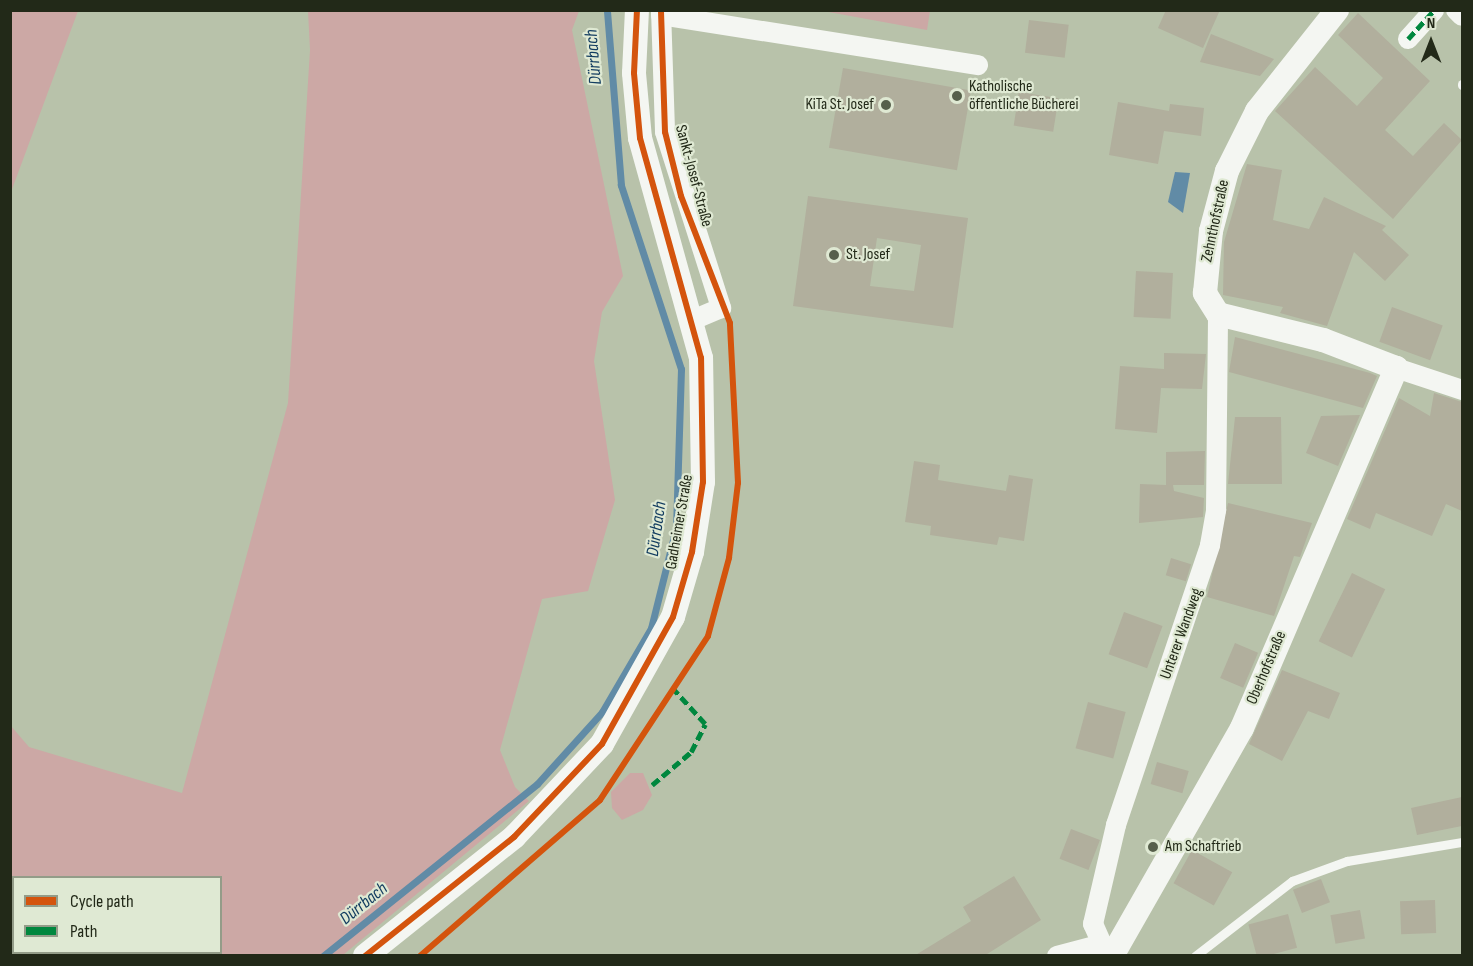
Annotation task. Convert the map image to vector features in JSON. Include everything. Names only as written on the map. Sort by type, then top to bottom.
[{"type":"street","name":"Gadheimer Straße","points":[[365,956],[514,837],[567,786],[638,687],[673,618],[692,552],[703,482],[701,358],[640,138],[634,73],[637,10]]},
{"type":"street","name":"Zehnthofstraße","points":[[1218,314],[1205,293],[1211,231],[1227,171],[1257,111],[1337,10]]},
{"type":"street","points":[[1408,39],[1434,10]]},
{"type":"street","points":[[1456,10],[1462,16]]},
{"type":"street","name":"Sankt-Josef-Straße","points":[[690,321],[721,308],[665,132],[661,13],[978,65]]},
{"type":"street","points":[[1218,314],[1323,340],[1462,390]]},
{"type":"street","name":"Unterer Wandweg","points":[[1110,950],[1093,924],[1116,825],[1203,575],[1214,521],[1218,314]]},
{"type":"street","name":"Oberhofstraße","points":[[1110,950],[1242,728],[1396,368]]},
{"type":"street","points":[[1057,956],[1110,950]]},
{"type":"lane","points":[[1195,956],[1293,881],[1347,861],[1462,842]]},
{"type":"shaded area","points":[[930,10],[927,30],[823,11]]},
{"type":"shaded area","points":[[10,11],[78,11],[11,192]]},
{"type":"shaded area","points":[[308,11],[579,11],[572,30],[623,276],[602,312],[594,361],[615,500],[588,591],[542,599],[500,750],[515,787],[529,801],[343,955],[88,955],[86,954],[222,954],[222,876],[12,876],[11,927],[11,726],[29,747],[182,793],[288,403],[310,50]]},
{"type":"shaded area","points":[[630,773],[643,773],[652,795],[643,810],[622,820],[612,808],[611,792]]},
{"type":"water","points":[[1175,172],[1190,173],[1183,213],[1168,202]]},
{"type":"building","points":[[1166,10],[1220,10],[1203,48],[1158,28]]},
{"type":"building","points":[[1358,13],[1430,81],[1385,130],[1413,156],[1444,123],[1462,140],[1393,219],[1275,111],[1315,67],[1357,106],[1383,78],[1338,35]]},
{"type":"building","points":[[1029,20],[1069,25],[1065,58],[1025,53]]},
{"type":"building","points":[[1211,34],[1274,59],[1260,76],[1200,62]]},
{"type":"building","points":[[843,68],[971,91],[957,170],[829,148]]},
{"type":"building","points":[[1019,92],[1059,98],[1053,132],[1014,126]]},
{"type":"building","points":[[1118,102],[1169,111],[1170,104],[1204,108],[1201,136],[1164,131],[1158,164],[1109,155]]},
{"type":"building","points":[[1247,164],[1282,170],[1273,220],[1309,229],[1324,197],[1386,226],[1382,230],[1409,255],[1385,281],[1354,252],[1327,326],[1280,313],[1283,307],[1223,295],[1224,242]]},
{"type":"building","points":[[808,196],[968,218],[953,328],[793,306]],"holes":[[[877,238],[921,245],[914,291],[870,286]]]},
{"type":"building","points":[[1136,271],[1173,273],[1171,319],[1134,317]]},
{"type":"building","points":[[1392,307],[1443,325],[1430,360],[1379,342]]},
{"type":"building","points":[[1235,337],[1377,376],[1363,408],[1229,372]]},
{"type":"building","points":[[1164,353],[1206,354],[1202,389],[1161,388],[1157,433],[1115,429],[1120,366],[1164,369]]},
{"type":"building","points":[[1434,393],[1462,402],[1462,511],[1446,504],[1432,536],[1376,513],[1370,529],[1347,519],[1399,398],[1430,416]]},
{"type":"building","points":[[1360,415],[1338,466],[1306,453],[1321,416]]},
{"type":"building","points":[[1235,417],[1281,417],[1282,484],[1228,484]]},
{"type":"building","points":[[1205,451],[1204,485],[1173,485],[1174,491],[1204,498],[1203,517],[1139,523],[1140,484],[1166,485],[1166,452]]},
{"type":"building","points":[[914,461],[940,465],[938,480],[1006,491],[1009,475],[1033,479],[1024,541],[999,537],[997,545],[930,535],[931,526],[905,522]]},
{"type":"building","points":[[1228,503],[1312,523],[1300,557],[1294,556],[1274,616],[1207,597]]},
{"type":"building","points":[[1171,558],[1191,564],[1186,581],[1166,575]]},
{"type":"building","points":[[1352,573],[1385,589],[1352,658],[1319,641]]},
{"type":"building","points":[[1124,612],[1163,626],[1147,668],[1109,654]]},
{"type":"building","points":[[1235,643],[1258,653],[1243,688],[1220,678]]},
{"type":"building","points":[[1282,670],[1340,693],[1329,719],[1308,711],[1282,761],[1249,744]]},
{"type":"building","points":[[1088,702],[1126,712],[1113,758],[1076,748]]},
{"type":"building","points":[[1157,762],[1189,771],[1182,793],[1151,784]]},
{"type":"building","points":[[1462,797],[1462,826],[1417,835],[1411,808]]},
{"type":"building","points":[[1071,829],[1100,840],[1088,870],[1060,859]]},
{"type":"building","points":[[1192,850],[1232,872],[1214,906],[1174,883]]},
{"type":"building","points":[[1014,876],[1041,920],[984,956],[914,956],[971,921],[963,907]]},
{"type":"building","points":[[1321,879],[1330,902],[1302,913],[1293,890]]},
{"type":"building","points":[[1435,900],[1436,933],[1401,934],[1400,901]]},
{"type":"building","points":[[1360,910],[1365,939],[1335,944],[1330,915]]},
{"type":"building","points":[[1288,914],[1297,948],[1266,956],[1257,956],[1248,925]]},
{"type":"waterway","name":"Dürrbach","points":[[323,956],[537,784],[602,712],[651,628],[676,528],[681,369],[621,185],[607,10]]},
{"type":"marked path","points":[[1408,39],[1434,10]]},
{"type":"marked path","points":[[652,785],[691,752],[705,724],[673,689]]},
{"type":"cycle path","points":[[365,956],[514,837],[602,744],[673,617],[692,552],[703,482],[701,358],[640,138],[634,73],[637,10]]},
{"type":"cycle path","points":[[420,956],[600,800],[708,636],[729,558],[738,483],[730,323],[681,196],[665,132],[661,10]]},
{"type":"place","name":"Katholische öffentliche Bücherei","points":[[957,96]]},
{"type":"place","name":"KiTa St. Josef","points":[[886,105]]},
{"type":"place","name":"St. Josef","points":[[834,255]]},
{"type":"place","name":"Am Schaftrieb","points":[[1153,847]]}]
